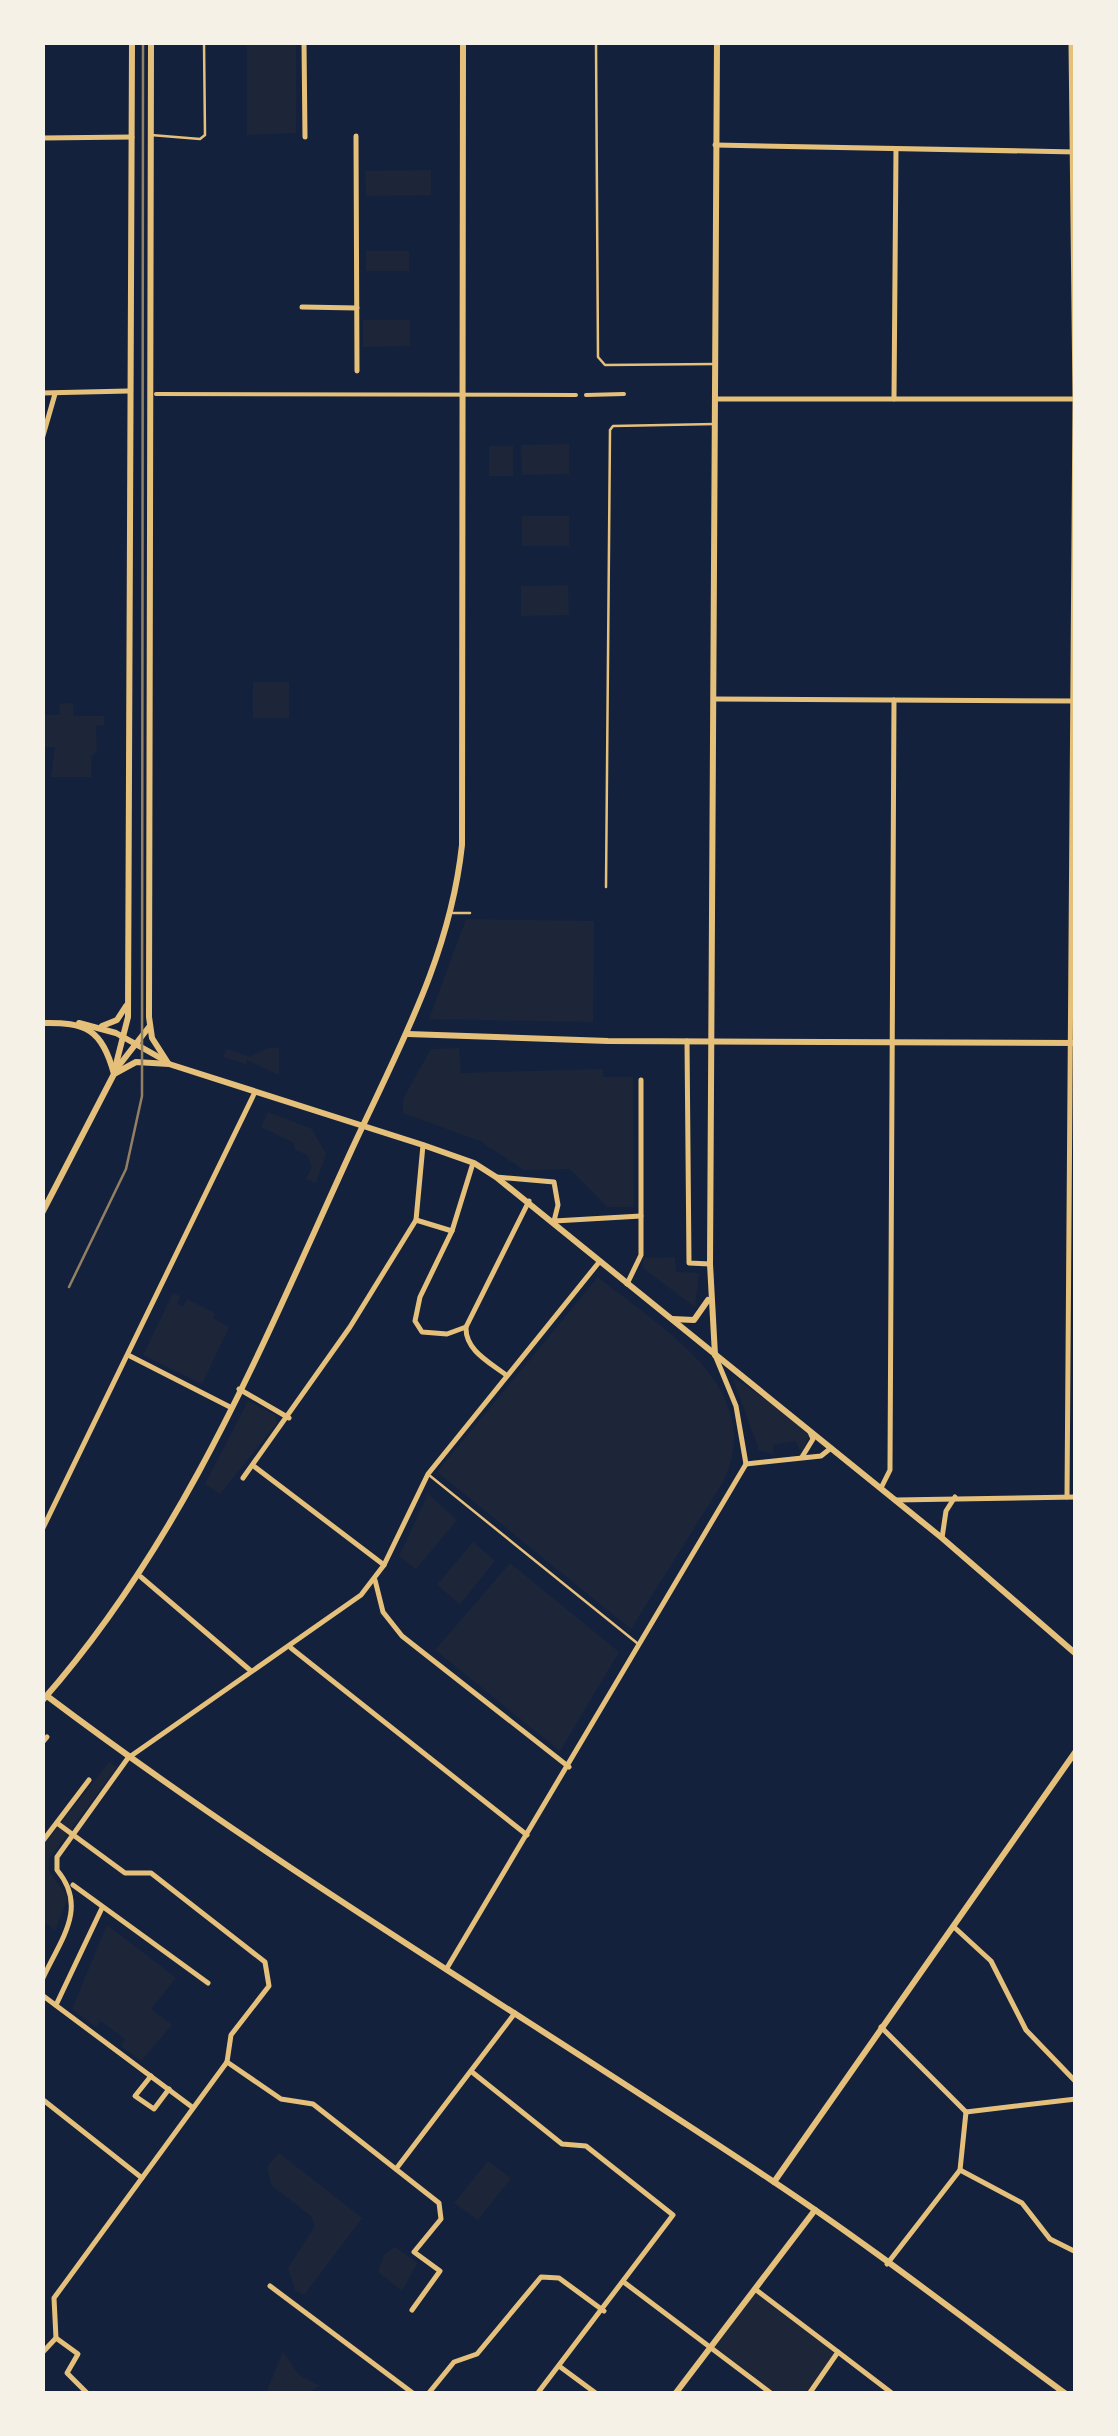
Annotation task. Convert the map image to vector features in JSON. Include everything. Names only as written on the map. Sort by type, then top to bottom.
[{"type":"street","points":[[114,1074],[128,1000],[132,42]]},
{"type":"street","points":[[151,42],[150,1026],[154,1044],[169,1064]]},
{"type":"street","points":[[304,42],[305,137]]},
{"type":"street","points":[[463,42],[462,845],[451,913],[408,1034],[195,1482],[140,1577],[44,1696],[128,1758],[815,2210],[1066,2394]]},
{"type":"street","points":[[447,1968],[746,1464],[736,1406],[715,1355],[710,1294],[717,42]]},
{"type":"street","points":[[1067,1497],[1075,400],[1071,42]]},
{"type":"street","points":[[356,136],[357,370]]},
{"type":"street","points":[[42,138],[132,137]]},
{"type":"street","points":[[715,145],[1073,152]]},
{"type":"street","points":[[894,399],[896,149]]},
{"type":"street","points":[[302,307],[357,308]]},
{"type":"street","points":[[42,392],[128,391]]},
{"type":"street","points":[[42,439],[56,392]]},
{"type":"street","points":[[156,394],[576,395]]},
{"type":"street","points":[[586,395],[624,394]]},
{"type":"street","points":[[717,399],[1075,400]]},
{"type":"street","points":[[714,699],[1073,701]]},
{"type":"street","points":[[881,1488],[890,1470],[889,1042],[894,700]]},
{"type":"street","points":[[101,1026],[117,1020],[128,1000]]},
{"type":"street","points":[[42,1023],[101,1026],[136,1042],[169,1064]]},
{"type":"street","points":[[79,1023],[97,1036],[114,1074]]},
{"type":"street","points":[[42,1213],[114,1074],[150,1026]]},
{"type":"street","points":[[408,1034],[687,1041],[1072,1043]]},
{"type":"street","points":[[687,1041],[689,1263],[710,1264]]},
{"type":"street","points":[[114,1074],[136,1062],[169,1064],[474,1163],[554,1221],[942,1538],[1076,1654]]},
{"type":"street","points":[[627,1284],[641,1255],[641,1080]]},
{"type":"street","points":[[42,1530],[130,1356],[255,1092]]},
{"type":"street","points":[[243,1478],[289,1418],[416,1220],[422,1145]]},
{"type":"street","points":[[466,1327],[430,1333],[416,1323],[420,1297],[452,1231],[474,1163]]},
{"type":"street","points":[[496,1177],[554,1182],[558,1205],[554,1221]]},
{"type":"street","points":[[506,1375],[473,1349],[465,1338],[466,1327],[529,1202]]},
{"type":"street","points":[[554,1221],[641,1216]]},
{"type":"street","points":[[416,1220],[452,1231]]},
{"type":"street","points":[[208,1983],[71,1883],[59,1873],[56,1862],[128,1758],[353,1603],[375,1580],[428,1474],[600,1261]]},
{"type":"street","points":[[667,1317],[694,1320],[710,1294]]},
{"type":"street","points":[[130,1356],[230,1407]]},
{"type":"street","points":[[240,1389],[289,1418]]},
{"type":"street","points":[[800,1459],[813,1439],[810,1430]]},
{"type":"street","points":[[746,1464],[821,1456],[831,1448]]},
{"type":"street","points":[[255,1466],[384,1565]]},
{"type":"street","points":[[942,1538],[946,1511],[955,1497]]},
{"type":"street","points":[[896,1500],[1076,1497]]},
{"type":"street","points":[[140,1577],[251,1671]]},
{"type":"street","points":[[375,1580],[383,1612],[402,1636],[569,1768]]},
{"type":"street","points":[[290,1648],[527,1835]]},
{"type":"street","points":[[774,2182],[1076,1751]]},
{"type":"street","points":[[42,1842],[89,1780]]},
{"type":"street","points":[[42,2354],[56,2338],[54,2298],[227,2062],[231,2035],[269,1986],[265,1962],[151,1873],[125,1873],[58,1823]]},
{"type":"street","points":[[42,1980],[74,1907],[71,1883]]},
{"type":"street","points":[[56,2005],[102,1907]]},
{"type":"street","points":[[954,1927],[991,1961],[1026,2030],[1076,2082]]},
{"type":"street","points":[[42,1996],[192,2107]]},
{"type":"street","points":[[396,2169],[515,2013]]},
{"type":"street","points":[[881,2027],[966,2112]]},
{"type":"street","points":[[227,2062],[280,2100],[313,2104],[438,2203],[440,2219],[414,2252],[440,2271],[412,2310]]},
{"type":"street","points":[[472,2072],[562,2144],[586,2146],[671,2210],[671,2222],[537,2394]]},
{"type":"street","points":[[150,2076],[135,2096],[154,2110],[169,2089]]},
{"type":"street","points":[[42,2099],[142,2178]]},
{"type":"street","points":[[966,2112],[1076,2099]]},
{"type":"street","points":[[888,2264],[960,2170],[966,2112]]},
{"type":"street","points":[[960,2170],[1022,2203],[1050,2239],[1076,2252]]},
{"type":"street","points":[[675,2394],[815,2210]]},
{"type":"street","points":[[428,2394],[454,2362],[477,2354],[541,2277],[559,2278],[604,2311]]},
{"type":"street","points":[[626,2283],[772,2394]]},
{"type":"street","points":[[270,2286],[414,2394]]},
{"type":"street","points":[[755,2290],[893,2394]]},
{"type":"street","points":[[56,2338],[78,2354],[67,2373],[88,2394]]},
{"type":"street","points":[[808,2394],[838,2352]]},
{"type":"street","points":[[559,2366],[597,2394]]},
{"type":"lane","points":[[151,135],[205,135],[204,42]]},
{"type":"lane","points":[[596,42],[598,358],[606,365],[716,364]]},
{"type":"lane","points":[[606,887],[605,650],[613,426],[716,424]]},
{"type":"lane","points":[[451,913],[470,913]]},
{"type":"lane","points":[[428,1474],[640,1646]]},
{"type":"shaded area","points":[[247,43],[296,43],[296,133],[247,135]]},
{"type":"shaded area","points":[[431,170],[431,195],[366,196],[365,171]]},
{"type":"shaded area","points":[[366,251],[409,251],[409,271],[366,271]]},
{"type":"shaded area","points":[[363,320],[410,320],[410,346],[363,347]]},
{"type":"shaded area","points":[[569,444],[569,474],[522,475],[521,445]]},
{"type":"shaded area","points":[[489,446],[513,446],[513,476],[489,476]]},
{"type":"shaded area","points":[[522,516],[569,516],[569,546],[522,546]]},
{"type":"shaded area","points":[[568,585],[569,615],[521,616],[521,586]]},
{"type":"shaded area","points":[[253,682],[289,682],[289,718],[253,718]]},
{"type":"shaded area","points":[[73,703],[74,716],[104,716],[104,725],[96,726],[97,750],[91,757],[91,777],[51,777],[55,747],[43,747],[43,715],[60,715],[59,704]]},
{"type":"shaded area","points":[[466,919],[594,921],[593,1022],[429,1019]]},
{"type":"shaded area","points":[[271,1047],[279,1048],[279,1075],[247,1060],[246,1064],[223,1057],[227,1049],[250,1057]]},
{"type":"shaded area","points":[[459,1048],[461,1073],[603,1069],[603,1077],[633,1077],[634,1207],[607,1207],[570,1169],[524,1170],[480,1141],[403,1113],[403,1099],[431,1049]]},
{"type":"shaded area","points":[[268,1112],[312,1129],[326,1154],[316,1183],[306,1179],[312,1167],[307,1155],[295,1149],[294,1143],[261,1127]]},
{"type":"shaded area","points":[[675,1257],[676,1272],[699,1273],[695,1307],[643,1268],[643,1258]]},
{"type":"shaded area","points":[[598,1277],[677,1339],[701,1363],[720,1389],[732,1417],[733,1448],[723,1482],[631,1629],[437,1472]]},
{"type":"shaded area","points":[[173,1293],[180,1296],[177,1304],[183,1306],[187,1299],[215,1313],[213,1318],[229,1327],[202,1384],[143,1355]]},
{"type":"shaded area","points":[[732,1376],[805,1428],[809,1436],[803,1450],[799,1450],[796,1441],[773,1445],[774,1455],[759,1450]]},
{"type":"shaded area","points":[[248,1401],[275,1415],[277,1423],[220,1494],[205,1484]]},
{"type":"shaded area","points":[[428,1494],[457,1520],[416,1569],[399,1556]]},
{"type":"shaded area","points":[[473,1542],[495,1561],[460,1604],[437,1585]]},
{"type":"shaded area","points":[[510,1563],[619,1652],[560,1751],[435,1650]]},
{"type":"shaded area","points":[[109,1762],[117,1767],[49,1859],[49,1871],[68,1898],[55,1930],[43,1921],[42,1847]]},
{"type":"shaded area","points":[[107,1925],[176,1978],[151,2009],[172,2025],[141,2061],[121,2046],[125,2039],[101,2021],[96,2027],[72,2009]]},
{"type":"shaded area","points":[[279,2153],[362,2218],[304,2295],[295,2290],[288,2268],[315,2226],[311,2216],[271,2185],[267,2167]]},
{"type":"shaded area","points":[[488,2161],[511,2178],[478,2220],[454,2203]]},
{"type":"shaded area","points":[[395,2247],[417,2263],[402,2291],[378,2272],[384,2255]]},
{"type":"shaded area","points":[[755,2289],[838,2352],[809,2393],[772,2394],[710,2347]]},
{"type":"shaded area","points":[[283,2352],[299,2375],[320,2386],[307,2393],[266,2393]]},
{"type":"tram line","points":[[69,1287],[126,1169],[142,1096],[143,42]]}]
